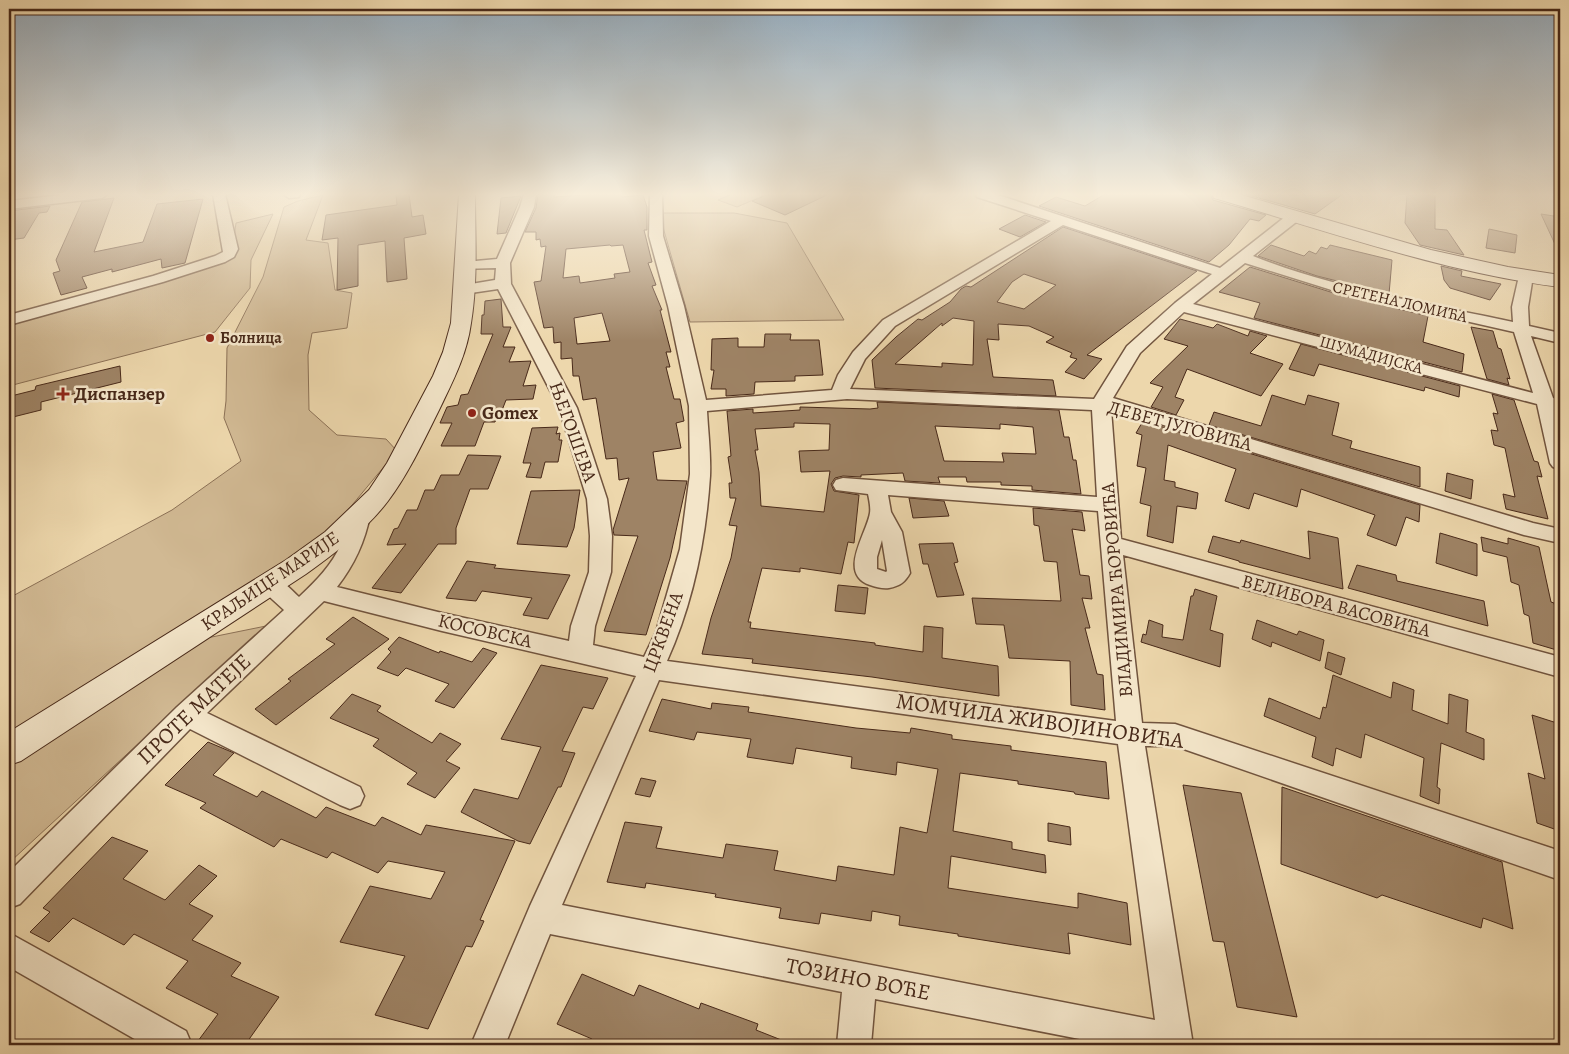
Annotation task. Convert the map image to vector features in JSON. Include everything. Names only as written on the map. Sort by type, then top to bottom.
[{"type":"street","points":[[9,320],[158,279],[220,259],[229,254],[231,249],[229,243]]},
{"type":"street","name":"КРАЉИЦЕ МАРИЈЕ","points":[[9,750],[270,584],[329,543],[360,516],[378,496],[399,465],[447,369],[460,331],[465,243]]},
{"type":"street","name":"ЊЕГОШЕВА","points":[[511,243],[503,263],[503,284],[568,408],[597,499],[601,536],[600,572],[584,626],[581,646],[584,654]]},
{"type":"street","name":"ЦРКВЕНА","points":[[488,1045],[541,917],[668,632],[691,549],[700,474],[698,406],[676,306],[658,243]]},
{"type":"street","points":[[839,394],[841,385],[852,367],[877,334],[889,323],[1024,243]]},
{"type":"street","points":[[1128,243],[1222,274]]},
{"type":"street","points":[[1101,403],[1134,350],[1181,306],[1261,243]]},
{"type":"street","points":[[1387,243],[1427,255],[1526,276],[1560,281]]},
{"type":"street","name":"СРЕТЕНА ЛОМИЋА","points":[[1243,257],[1268,267],[1342,290],[1560,338]]},
{"type":"street","points":[[464,277],[503,263]]},
{"type":"street","points":[[1526,276],[1520,307],[1521,330],[1553,403],[1560,463]]},
{"type":"street","points":[[464,277],[503,284]]},
{"type":"street","name":"ШУМАДИЈСКА","points":[[1181,306],[1553,403]]},
{"type":"street","name":"ДЕВЕТ ЈУГОВИЋА","points":[[698,406],[839,394],[1119,405],[1532,530],[1560,536]]},
{"type":"street","name":"ВЛАДИМИРА ЋОРОВИЋА","points":[[1101,403],[1111,544],[1130,734],[1176,1043]]},
{"type":"street","points":[[843,485],[1108,505]]},
{"type":"street","points":[[877,488],[881,512]]},
{"type":"street","name":"ПРОТЕ МАТЕЈЕ","points":[[9,893],[186,715],[320,591],[336,573],[354,544],[360,516]]},
{"type":"street","name":"ВЕЛИБОРА ВАСОВИЋА","points":[[1111,544],[1560,667]]},
{"type":"street","points":[[270,584],[299,610]]},
{"type":"street","name":"КОСОВСКА","points":[[320,591],[452,624],[651,669]]},
{"type":"street","name":"МОМЧИЛА ЖИВОЈИНОВИЋА","points":[[651,669],[1130,734],[1175,735],[1560,866]]},
{"type":"street","points":[[186,715],[350,796]]},
{"type":"street","name":"ТОЗИНО ВОЋЕ","points":[[541,917],[1176,1043]]},
{"type":"street","points":[[9,949],[174,1043]]},
{"type":"street","points":[[854,1045],[860,979]]},
{"type":"shaded area","points":[[233,243],[259,243],[251,260],[250,288],[215,332],[9,386],[9,322],[231,258]]},
{"type":"shaded area","points":[[273,243],[328,243],[335,290],[352,293],[347,328],[312,333],[308,355],[309,410],[337,435],[386,439],[397,451],[323,540],[9,737],[9,598],[172,510],[241,461],[224,418],[227,348],[263,277]]},
{"type":"shaded area","points":[[668,243],[799,243],[844,320],[690,322]]},
{"type":"shaded area","points":[[266,626],[9,863],[9,767],[197,640]]},
{"type":"building","points":[[64,243],[97,243],[94,252],[137,243],[191,243],[185,263],[162,268],[161,259],[112,272],[112,269],[82,277],[87,288],[61,295],[53,273],[60,271],[56,260]]},
{"type":"building","points":[[338,243],[370,243],[358,245],[358,286],[337,290]]},
{"type":"building","points":[[385,243],[404,243],[407,279],[387,282]]},
{"type":"building","points":[[541,243],[647,243],[652,262],[648,263],[656,285],[652,286],[662,310],[660,310],[671,352],[666,352],[670,367],[666,367],[674,399],[680,399],[684,421],[676,423],[681,448],[653,452],[657,480],[687,481],[670,558],[646,635],[604,631],[638,536],[614,535],[613,530],[629,478],[619,480],[617,458],[606,459],[596,398],[583,400],[579,376],[573,376],[572,358],[561,359],[561,342],[554,343],[553,327],[544,328],[534,282],[541,281],[546,246],[541,247]],"holes":[[[623,245],[630,272],[614,274],[615,278],[580,283],[579,276],[563,278],[566,249]],[[602,313],[610,341],[577,344],[574,318]]]},
{"type":"building","points":[[1038,243],[1112,243],[1197,271],[1087,355],[1102,359],[1084,379],[1065,372],[1077,359],[1070,357],[1072,353],[1046,342],[1054,337],[1029,326],[998,324],[999,340],[987,339],[993,377],[1053,380],[1056,396],[875,388],[872,360],[918,319],[922,320],[950,302],[966,286],[971,287]],"holes":[[[1024,274],[1056,285],[1024,309],[997,302],[1012,282]],[[953,318],[974,321],[973,365],[942,363],[942,367],[895,364],[942,323],[942,326]]]},
{"type":"building","points":[[1152,243],[1230,243],[1209,262]]},
{"type":"building","points":[[1419,243],[1456,243],[1464,255]]},
{"type":"building","points":[[1487,243],[1516,243],[1515,253],[1486,248]]},
{"type":"building","points":[[1555,243],[1560,243],[1560,255]]},
{"type":"building","points":[[1271,245],[1304,256],[1309,251],[1316,254],[1321,247],[1327,249],[1330,245],[1392,260],[1389,294],[1317,276],[1258,256]]},
{"type":"building","points":[[1441,266],[1462,271],[1461,276],[1501,284],[1490,300],[1450,288],[1444,280]]},
{"type":"building","points":[[1250,267],[1337,294],[1428,316],[1423,342],[1464,354],[1462,372],[1254,318],[1260,303],[1219,292]]},
{"type":"building","points":[[501,299],[503,327],[511,327],[503,347],[515,347],[509,362],[531,361],[523,386],[536,385],[533,399],[506,400],[499,418],[495,422],[484,422],[475,446],[441,446],[452,423],[440,423],[447,407],[458,405],[461,395],[468,394],[493,334],[481,334],[485,301]]},
{"type":"building","points":[[1180,319],[1213,328],[1217,324],[1248,336],[1250,331],[1267,336],[1250,353],[1283,364],[1261,396],[1187,369],[1175,397],[1184,400],[1176,415],[1151,407],[1163,387],[1150,383],[1188,346],[1164,339]]},
{"type":"building","points":[[1471,327],[1493,331],[1498,348],[1501,349],[1510,379],[1507,378],[1509,385],[1487,379]]},
{"type":"building","points":[[765,334],[791,334],[790,340],[819,340],[823,375],[795,376],[795,381],[755,382],[754,394],[726,396],[726,389],[711,389],[714,370],[711,370],[712,339],[738,338],[738,347],[764,347]]},
{"type":"building","points":[[1301,344],[1460,386],[1459,397],[1425,387],[1424,391],[1319,364],[1314,376],[1289,369]]},
{"type":"building","points":[[120,366],[121,382],[41,402],[41,410],[9,418],[11,396],[35,390],[36,386]]},
{"type":"building","points":[[1492,394],[1514,400],[1534,461],[1538,462],[1542,477],[1537,476],[1548,519],[1506,509],[1503,494],[1515,497],[1505,448],[1494,445],[1491,430],[1498,431],[1493,413],[1498,414]]},
{"type":"building","points":[[1272,395],[1305,405],[1308,395],[1339,403],[1332,435],[1352,441],[1350,448],[1420,467],[1420,487],[1209,425],[1214,412],[1261,426]]},
{"type":"building","points":[[877,402],[1059,410],[1064,437],[1069,437],[1073,460],[1076,460],[1081,494],[1032,490],[1032,486],[1001,485],[1001,482],[967,482],[966,477],[938,477],[940,483],[905,481],[903,473],[835,478],[831,484],[834,491],[859,495],[854,543],[848,542],[841,574],[800,568],[800,572],[762,568],[748,622],[751,622],[750,628],[875,643],[875,645],[923,652],[924,626],[943,628],[942,658],[998,666],[999,696],[872,677],[752,663],[753,659],[702,654],[711,618],[731,558],[737,526],[729,525],[736,498],[730,498],[729,483],[732,483],[728,457],[731,456],[727,411],[753,409],[753,413],[800,410],[800,407],[878,408]],"holes":[[[794,423],[830,424],[829,450],[799,451],[801,472],[830,471],[824,512],[761,506],[759,472],[755,450],[758,450],[755,429],[794,427]],[[1000,424],[1033,427],[1036,454],[1002,453],[1004,462],[944,461],[935,426],[1000,429]]]},
{"type":"building","points":[[1143,421],[1420,505],[1419,522],[1406,517],[1396,546],[1367,535],[1375,515],[1301,489],[1297,507],[1254,493],[1249,509],[1225,501],[1236,469],[1168,445],[1164,480],[1175,482],[1175,487],[1198,493],[1196,509],[1177,506],[1173,543],[1147,536],[1151,506],[1140,503],[1146,468],[1137,466],[1142,435],[1136,433]]},
{"type":"building","points":[[558,427],[556,434],[560,433],[559,440],[562,440],[558,462],[545,462],[541,478],[526,477],[531,463],[523,463],[532,428]]},
{"type":"building","points":[[468,455],[501,456],[488,489],[470,489],[456,528],[456,544],[438,544],[401,593],[372,588],[406,544],[387,545],[394,529],[398,528],[407,510],[417,510],[425,490],[434,490],[441,475],[459,475]]},
{"type":"building","points":[[1447,473],[1473,480],[1471,499],[1445,491]]},
{"type":"building","points":[[580,490],[574,528],[567,547],[517,544],[531,491]]},
{"type":"building","points":[[909,498],[944,501],[949,516],[913,518]]},
{"type":"building","points":[[1033,508],[1082,512],[1085,531],[1072,529],[1080,575],[1089,576],[1092,599],[1082,598],[1090,628],[1085,628],[1097,674],[1103,675],[1105,710],[1071,705],[1070,661],[1009,658],[1004,625],[976,624],[972,598],[1061,601],[1057,562],[1044,561],[1039,526],[1034,525]]},
{"type":"building","points":[[1308,531],[1338,538],[1343,589],[1208,552],[1213,536],[1240,543],[1241,540],[1310,559]]},
{"type":"building","points":[[1440,533],[1477,544],[1477,576],[1436,563]]},
{"type":"building","points":[[1481,537],[1508,544],[1508,538],[1539,547],[1551,602],[1554,603],[1560,633],[1560,651],[1533,643],[1529,616],[1524,614],[1519,585],[1511,582],[1507,557],[1483,551]]},
{"type":"building","points":[[953,543],[958,562],[954,563],[964,595],[937,597],[928,564],[923,564],[919,544]]},
{"type":"building","points":[[467,561],[496,565],[494,568],[570,575],[548,619],[523,615],[532,598],[482,591],[476,601],[446,598]]},
{"type":"building","points":[[1357,565],[1396,575],[1397,581],[1484,601],[1488,626],[1348,588]]},
{"type":"building","points":[[838,585],[868,588],[865,614],[835,611]]},
{"type":"building","points":[[1195,589],[1217,596],[1210,630],[1223,634],[1220,667],[1141,642],[1143,634],[1146,635],[1149,620],[1163,625],[1162,637],[1183,640],[1191,596],[1193,596]]},
{"type":"building","points":[[353,617],[389,639],[276,725],[255,709],[291,681],[288,679],[335,644],[326,639]]},
{"type":"building","points":[[1257,620],[1297,635],[1299,631],[1324,640],[1320,661],[1272,642],[1271,647],[1252,639]]},
{"type":"building","points":[[399,637],[439,653],[440,651],[472,662],[483,648],[497,653],[454,708],[435,701],[449,684],[406,668],[398,676],[377,668],[391,652],[388,649]]},
{"type":"building","points":[[1328,652],[1345,658],[1341,675],[1325,668]]},
{"type":"building","points":[[541,665],[608,678],[593,709],[583,707],[562,751],[575,753],[561,787],[558,787],[530,844],[518,841],[461,812],[474,789],[518,799],[541,747],[501,739]]},
{"type":"building","points":[[1333,675],[1391,698],[1393,682],[1414,690],[1412,710],[1448,724],[1449,694],[1468,700],[1466,732],[1484,739],[1484,760],[1441,743],[1437,787],[1440,789],[1439,804],[1420,796],[1424,758],[1365,734],[1361,758],[1336,748],[1333,766],[1312,757],[1316,737],[1264,716],[1269,698],[1320,719],[1323,707],[1326,708]]},
{"type":"building","points":[[352,694],[381,706],[377,711],[432,743],[440,733],[461,744],[446,761],[460,768],[435,798],[407,784],[417,773],[373,746],[379,739],[330,718]]},
{"type":"building","points":[[662,699],[711,709],[712,703],[749,707],[748,712],[856,728],[910,733],[911,728],[952,735],[952,739],[1011,746],[1011,750],[1106,762],[1109,799],[1018,784],[1018,781],[960,773],[953,831],[1012,842],[1012,849],[1045,855],[1046,873],[951,856],[948,888],[1078,908],[1078,893],[1127,903],[1131,945],[1068,933],[1070,954],[899,925],[900,916],[872,911],[871,921],[821,913],[819,924],[779,918],[781,908],[715,897],[716,894],[646,883],[645,888],[607,882],[625,822],[662,827],[656,848],[723,858],[726,844],[778,851],[774,870],[836,881],[838,866],[894,875],[900,827],[927,833],[938,769],[897,762],[896,775],[851,768],[852,757],[796,748],[793,764],[747,757],[751,739],[697,732],[694,740],[649,731]]},
{"type":"building","points":[[1532,715],[1560,724],[1560,831],[1537,823],[1528,773],[1545,779]]},
{"type":"building","points":[[208,742],[234,753],[213,775],[257,797],[262,791],[316,818],[326,807],[375,826],[382,817],[421,835],[426,825],[515,841],[480,920],[484,921],[472,947],[466,946],[428,1029],[375,1015],[405,956],[340,942],[370,886],[431,899],[445,872],[388,861],[378,873],[332,852],[327,858],[281,839],[274,847],[200,808],[206,803],[165,785]]},
{"type":"building","points":[[641,778],[656,781],[650,797],[635,794]]},
{"type":"building","points":[[1183,785],[1241,793],[1297,1017],[1237,1007],[1224,942],[1213,941]]},
{"type":"building","points":[[1282,787],[1502,862],[1513,929],[1483,918],[1481,928],[1382,895],[1377,898],[1281,864]]},
{"type":"building","points":[[1048,823],[1070,827],[1071,845],[1048,841]]},
{"type":"building","points":[[112,837],[148,851],[123,879],[165,900],[199,865],[217,876],[189,904],[213,916],[192,940],[241,963],[231,976],[279,997],[245,1045],[195,1045],[218,1014],[166,988],[188,961],[134,934],[124,945],[73,918],[49,942],[30,932],[50,912],[43,908]]},
{"type":"building","points":[[582,974],[634,996],[639,985],[699,1009],[701,1003],[758,1024],[756,1030],[794,1045],[589,1045],[592,1039],[557,1024]]},
{"type":"place","name":"Болница","points":[[210,338]]},
{"type":"place","name":"Диспанзер","points":[[63,394]]},
{"type":"place","name":"Gomex","points":[[472,413]]}]
